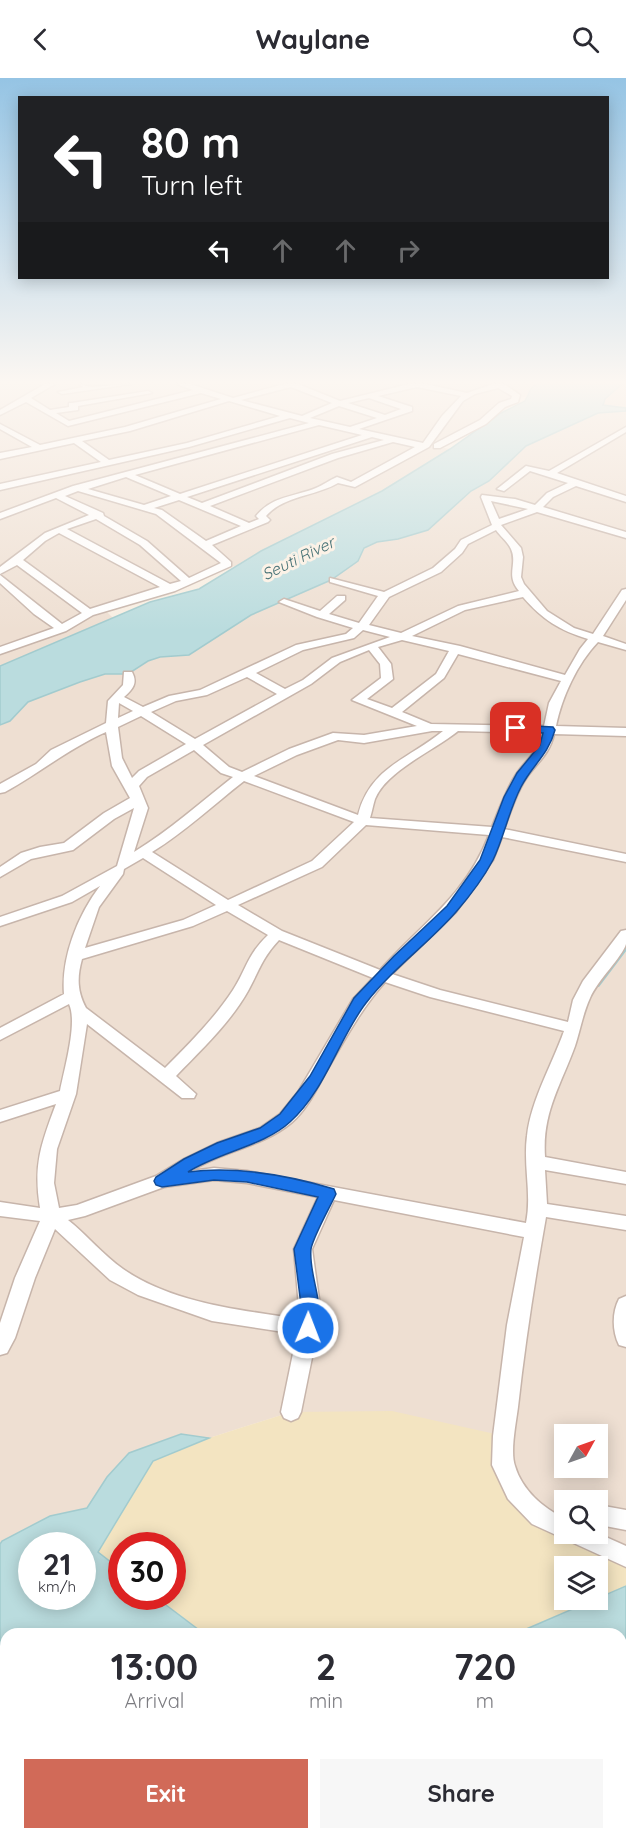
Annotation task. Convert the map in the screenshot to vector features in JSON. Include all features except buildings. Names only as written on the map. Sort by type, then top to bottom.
[{"type":"street","points":[[0,487],[100,466]]},
{"type":"street","points":[[0,516],[76,488],[156,466]]},
{"type":"street","points":[[147,507],[273,466]]},
{"type":"street","points":[[203,506],[310,466]]},
{"type":"street","points":[[247,490],[274,501],[318,490],[343,466]]},
{"type":"street","points":[[335,473],[352,485],[386,466]]},
{"type":"street","points":[[551,473],[563,466]]},
{"type":"street","points":[[501,489],[529,468],[551,473],[596,492],[626,499]]},
{"type":"street","points":[[204,545],[265,520],[261,516],[274,501],[318,477],[299,470]]},
{"type":"street","points":[[126,474],[248,526]]},
{"type":"street","points":[[0,789],[40,767],[55,753],[76,741],[173,698],[203,693],[300,647],[351,636],[362,627],[385,595],[437,570],[459,551],[464,542],[505,519],[536,509],[549,495],[576,483]]},
{"type":"street","points":[[0,651],[62,629],[89,614],[171,589],[228,564],[165,516],[147,507],[109,499],[76,488]]},
{"type":"street","points":[[57,495],[100,516],[164,558],[188,582]]},
{"type":"street","points":[[626,535],[515,502],[485,497],[497,525],[516,548],[518,557],[516,577],[519,585],[543,613],[558,624],[626,647]]},
{"type":"street","points":[[0,571],[18,561],[42,539],[59,529],[100,516]]},
{"type":"street","points":[[59,529],[171,589]]},
{"type":"street","points":[[18,561],[89,614]]},
{"type":"street","points":[[0,578],[38,612],[62,629]]},
{"type":"street","points":[[334,580],[385,595]]},
{"type":"street","points":[[162,1181],[190,1163],[223,1147],[266,1132],[286,1118],[316,1078],[359,1002],[382,976],[451,909],[486,860],[510,797],[521,776],[538,758],[546,745],[555,703],[568,679],[585,649],[602,631],[626,592]]},
{"type":"street","points":[[0,873],[26,856],[40,851],[69,847],[135,792],[143,774],[307,682],[336,660],[370,646],[402,637],[454,609],[471,603],[526,593]]},
{"type":"street","points":[[321,615],[341,598]]},
{"type":"street","points":[[284,602],[362,627],[456,648],[501,663],[568,679]]},
{"type":"street","points":[[370,646],[383,658],[388,674],[387,679],[358,700],[432,727]]},
{"type":"street","points":[[393,713],[440,676],[456,648]]},
{"type":"street","points":[[247,672],[285,694]]},
{"type":"street","points":[[128,674],[129,687],[116,697],[112,704],[113,746],[121,774],[135,792],[141,808],[121,867],[92,907],[70,976],[72,996],[80,1011],[188,1094]]},
{"type":"street","points":[[116,697],[145,712],[171,732],[195,744],[225,770],[363,820],[498,832],[626,858]]},
{"type":"street","points":[[0,922],[67,899],[174,833],[196,812],[242,777],[328,738],[374,738],[432,727],[626,732]]},
{"type":"street","points":[[75,956],[163,931],[228,905],[317,864],[342,843],[363,820],[369,797],[382,780],[395,768],[437,742],[455,727]]},
{"type":"street","points":[[144,853],[277,934],[382,976],[453,999],[573,1028]]},
{"type":"street","points":[[166,1076],[200,1042],[240,991],[259,952],[277,934]]},
{"type":"street","points":[[554,1523],[540,1517],[516,1492],[503,1465],[504,1436],[517,1325],[538,1209],[536,1162],[539,1113],[573,1028],[580,1000],[591,981],[626,934]]},
{"type":"street","points":[[0,1035],[72,996]]},
{"type":"street","points":[[0,1347],[51,1216],[45,1183],[48,1149],[68,1094],[73,1073],[80,1011]]},
{"type":"street","points":[[0,1116],[68,1094]]},
{"type":"street","points":[[536,1162],[626,1178]]},
{"type":"street","points":[[0,1209],[51,1216],[79,1211],[162,1181],[214,1174],[247,1176],[328,1194],[535,1232]]},
{"type":"street","points":[[291,1412],[310,1313],[303,1249],[328,1194]]},
{"type":"street","points":[[538,1209],[626,1223]]},
{"type":"street","points":[[51,1216],[100,1262],[117,1275],[145,1290],[212,1313],[308,1328]]},
{"type":"street","points":[[626,1304],[623,1311],[626,1339]]},
{"type":"street","points":[[608,1517],[626,1520]]},
{"type":"street","points":[[599,1544],[626,1557]]},
{"type":"shaded area","points":[[0,466],[422,466],[382,491],[261,551],[235,567],[227,564],[105,610],[113,618],[0,666]]},
{"type":"shaded area","points":[[505,466],[626,466],[626,1557],[608,1542],[608,1490],[554,1490],[554,1525],[291,1412],[209,1438],[180,1434],[129,1453],[107,1477],[87,1508],[50,1516],[0,1544],[0,725],[10,721],[28,702],[80,682],[105,674],[128,674],[148,661],[160,657],[189,655],[251,615],[331,580],[358,561],[364,548],[377,542],[398,539],[428,530],[471,491],[489,481]]},
{"type":"sand","points":[[392,1411],[504,1436],[503,1465],[554,1522],[554,1544],[592,1544],[626,1557],[626,1586],[608,1593],[608,1556],[554,1556],[554,1610],[570,1610],[529,1628],[196,1628],[173,1610],[186,1610],[186,1532],[110,1532],[153,1461],[209,1438],[291,1412]]},
{"type":"sand","points":[[108,1535],[108,1560],[98,1552]]},
{"type":"water","name":"Seuti River","points":[[422,466],[505,466],[489,481],[471,491],[428,530],[398,539],[377,542],[364,548],[358,561],[331,580],[251,615],[189,655],[160,657],[148,661],[128,674],[105,674],[80,682],[28,702],[10,721],[0,725],[0,666],[150,602],[199,589],[261,551],[382,491]]},
{"type":"water","points":[[181,1434],[209,1438],[153,1461],[98,1552],[108,1560],[108,1610],[173,1610],[196,1628],[0,1628],[0,1544],[18,1533],[18,1610],[96,1610],[96,1532],[19,1532],[50,1516],[87,1508],[107,1477],[129,1453]]},
{"type":"water","points":[[626,1586],[626,1628],[529,1628],[570,1610],[608,1610],[608,1594]]},
{"type":"waterway","points":[[598,985],[626,948]]},
{"type":"route","points":[[308,1328],[310,1313],[303,1249],[328,1194],[247,1176],[193,1175],[162,1181],[190,1163],[223,1147],[266,1132],[286,1118],[316,1078],[359,1002],[399,959],[434,928],[464,893],[486,860],[510,797],[521,776],[538,758],[546,745],[550,730],[516,728]]}]
